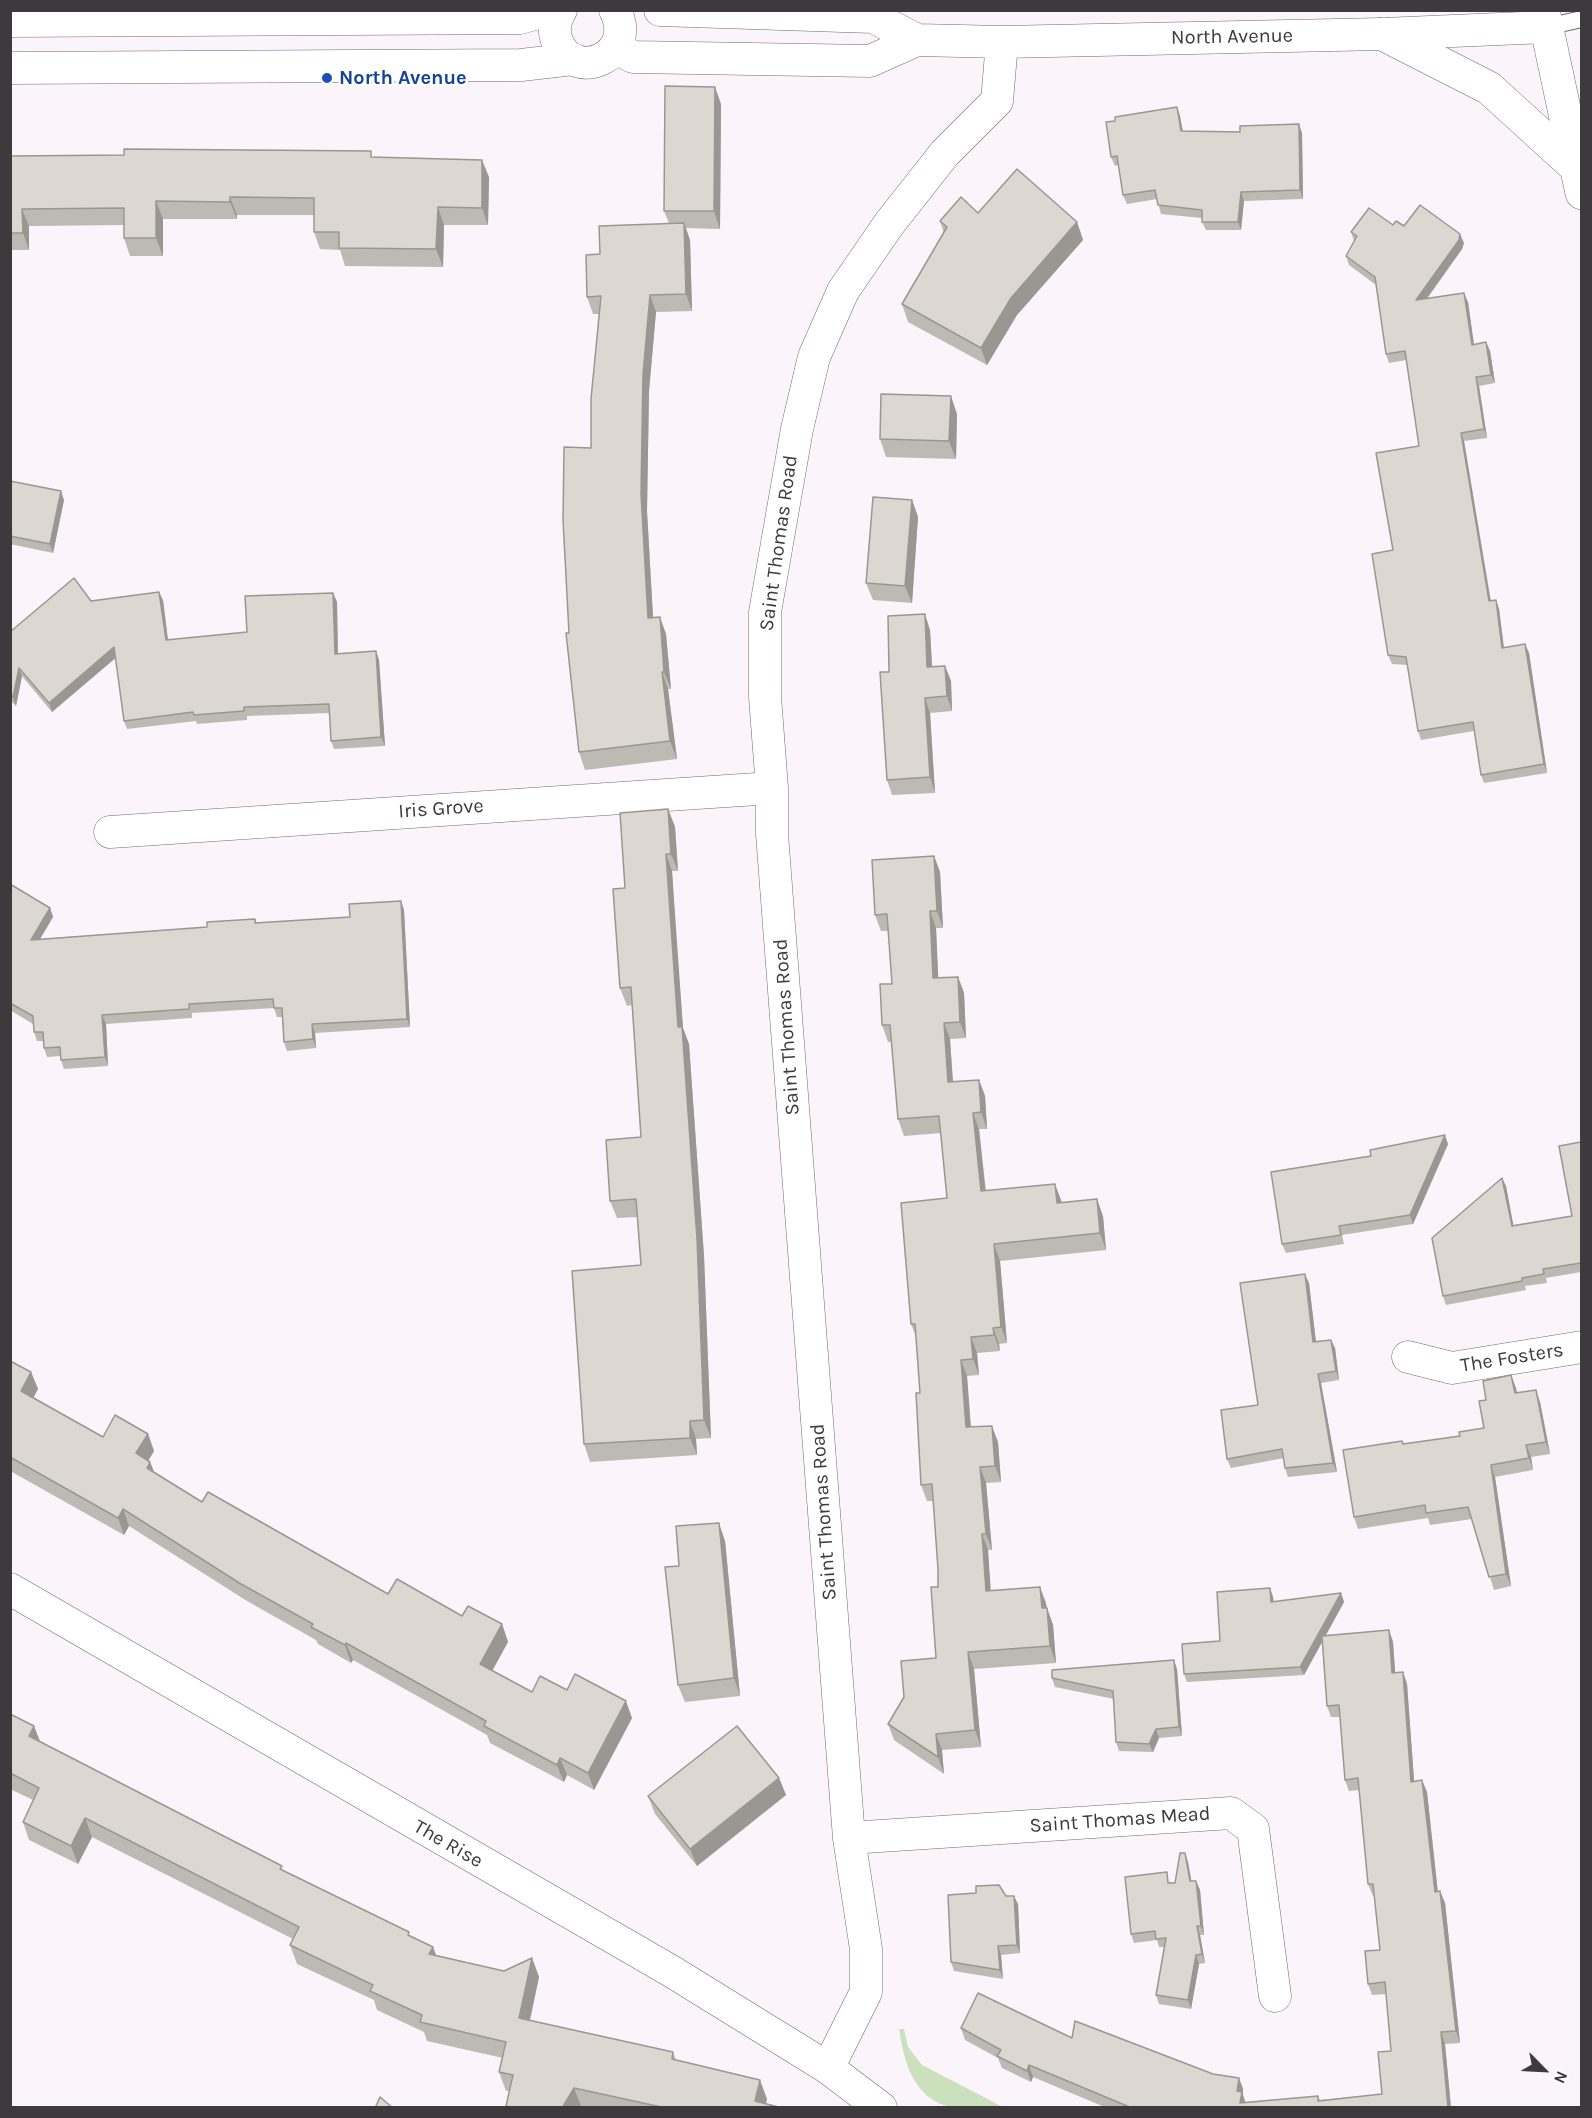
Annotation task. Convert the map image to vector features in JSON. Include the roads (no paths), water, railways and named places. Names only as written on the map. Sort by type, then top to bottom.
[{"type":"main road","points":[[1545,19],[1580,181]]},
{"type":"main road","points":[[1383,34],[1489,88],[1580,181]]},
{"type":"street","points":[[10,21],[520,18],[548,10]]},
{"type":"street","points":[[561,10],[555,25],[555,35],[558,45],[573,59]]},
{"type":"street","points":[[10,68],[521,65],[573,59],[592,63],[609,55],[616,48],[621,27],[615,10]]},
{"type":"street","name":"North Avenue","points":[[660,10],[873,18],[917,40],[1002,42],[1383,34],[1545,19]]},
{"type":"street","name":"North Avenue","points":[[616,48],[633,57],[870,61],[917,40]]},
{"type":"street","name":"Saint Thomas Road","points":[[828,2068],[866,1992],[866,1949],[849,1838],[772,834],[772,788],[765,697],[765,612],[796,429],[814,357],[843,291],[889,224],[945,153],[997,101],[1002,42]]},
{"type":"street","name":"Iris Grove","points":[[110,832],[772,788]]},
{"type":"street","name":"The Fosters","points":[[1408,1357],[1452,1368],[1581,1347]]},
{"type":"street","name":"The Rise","points":[[10,1589],[671,1971],[828,2068],[880,2108]]},
{"type":"street","name":"Saint Thomas Mead","points":[[849,1838],[1231,1813],[1253,1829],[1275,1996]]},
{"type":"lane","points":[[1545,19],[1581,19]]},
{"type":"place","name":"North Avenue","points":[[327,78]]}]
